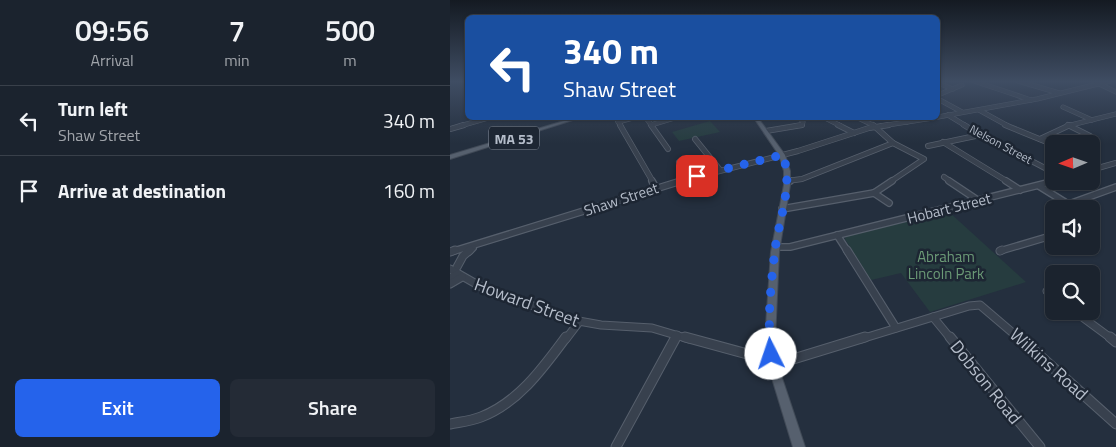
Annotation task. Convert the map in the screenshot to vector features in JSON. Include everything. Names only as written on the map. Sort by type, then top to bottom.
[{"type":"main road","name":"MA 53","points":[[450,158],[571,120]]},
{"type":"main road","points":[[758,120],[786,163],[787,181],[776,247],[770,340],[773,361],[799,447]]},
{"type":"street","points":[[943,102],[962,112]]},
{"type":"street","name":"Shaw Street","points":[[940,116],[1023,102]]},
{"type":"street","points":[[1063,107],[1092,120]]},
{"type":"street","points":[[978,110],[1008,126],[1045,141]]},
{"type":"street","points":[[1040,139],[1068,125],[1116,114]]},
{"type":"street","name":"Nelson Street","points":[[948,115],[980,135],[1045,169]]},
{"type":"street","points":[[450,130],[482,120]]},
{"type":"street","points":[[617,120],[656,188]]},
{"type":"street","points":[[647,120],[668,149]]},
{"type":"street","points":[[651,125],[667,120]]},
{"type":"street","points":[[766,131],[801,125],[804,122],[802,120]]},
{"type":"street","points":[[829,120],[854,133]]},
{"type":"street","points":[[782,209],[874,193],[924,159],[893,143],[877,127],[862,120]]},
{"type":"street","points":[[902,120],[907,122]]},
{"type":"street","name":"Shaw Street","points":[[453,251],[690,178],[782,155],[877,127],[919,120]]},
{"type":"street","points":[[1068,125],[1088,135]]},
{"type":"street","points":[[928,146],[980,135]]},
{"type":"street","points":[[695,139],[720,170]]},
{"type":"street","points":[[943,142],[996,173],[1020,190]]},
{"type":"street","points":[[787,181],[802,179],[893,143]]},
{"type":"street","points":[[679,162],[690,178]]},
{"type":"street","points":[[1100,167],[1116,163]]},
{"type":"street","points":[[944,177],[979,201]]},
{"type":"street","name":"Hobart Street","points":[[776,247],[790,247],[1045,184]]},
{"type":"street","points":[[1039,186],[1062,200]]},
{"type":"street","points":[[1080,200],[1116,187]]},
{"type":"street","points":[[874,193],[888,203]]},
{"type":"street","points":[[837,235],[896,328]]},
{"type":"street","points":[[1000,251],[1045,238]]},
{"type":"street","points":[[450,284],[467,252],[483,243]]},
{"type":"street","points":[[453,251],[457,272]]},
{"type":"street","points":[[450,278],[457,272]]},
{"type":"street","name":"Howard Street","points":[[457,272],[485,289],[579,322],[645,327],[773,361]]},
{"type":"street","name":"Wilkins Road","points":[[933,317],[969,306],[980,305],[1116,424]]},
{"type":"street","points":[[773,361],[790,360],[933,317]]},
{"type":"street","name":"Dobson Road","points":[[933,317],[1040,447]]},
{"type":"street","points":[[1086,320],[1116,342]]},
{"type":"street","points":[[450,424],[481,417],[507,401],[538,372],[579,322]]},
{"type":"street","points":[[616,447],[677,335]]},
{"type":"green space","points":[[710,121],[720,132],[679,141],[672,132]]},
{"type":"green space","name":"Abraham Lincoln Park","points":[[949,212],[1026,282],[930,312],[901,273],[871,280],[845,239],[846,236]]},
{"type":"route","points":[[697,176],[782,155],[787,172],[787,181],[775,252],[770,321],[771,354]]}]
